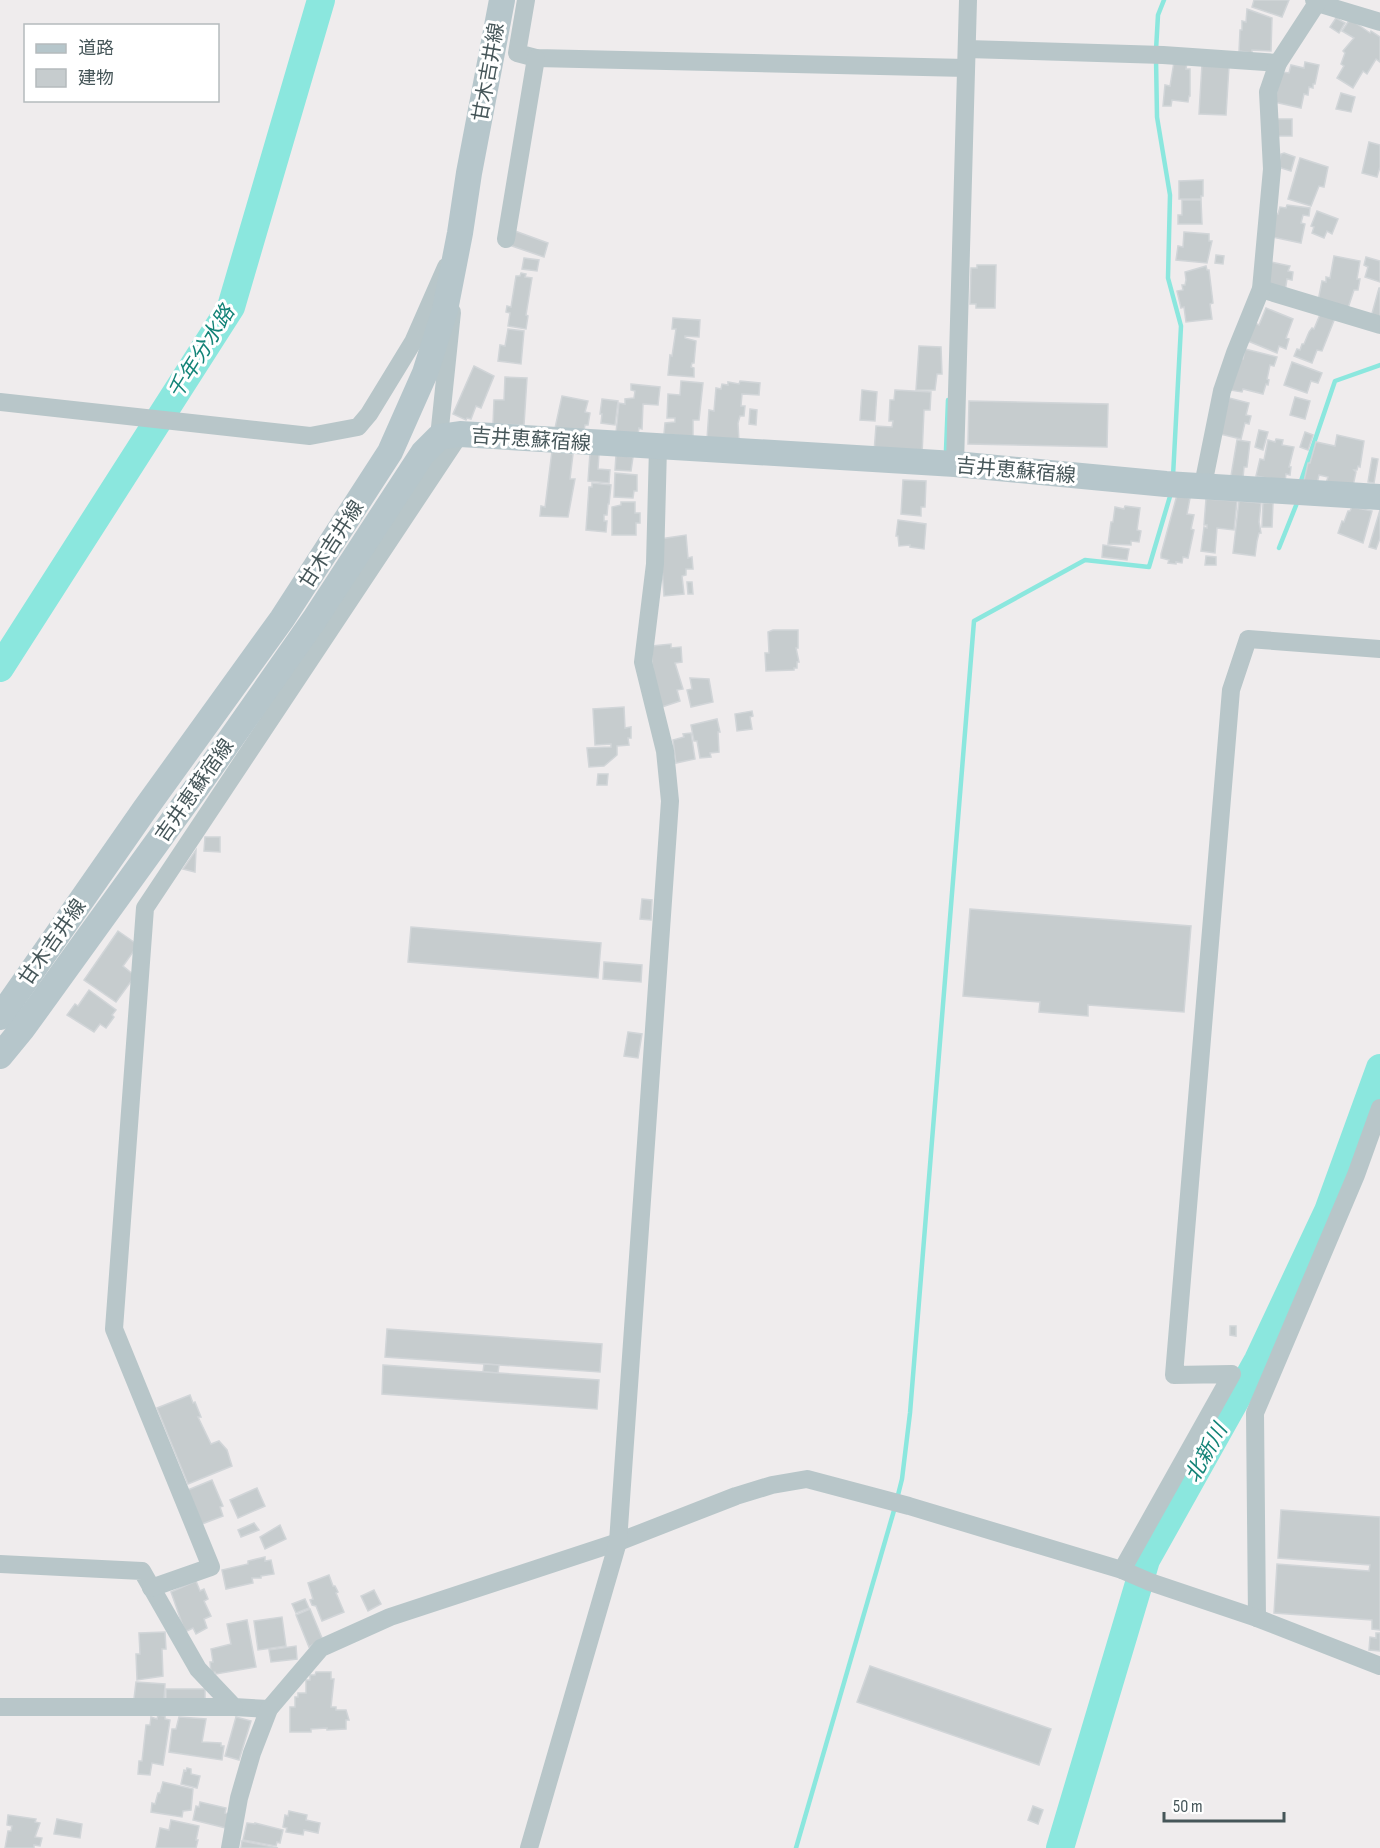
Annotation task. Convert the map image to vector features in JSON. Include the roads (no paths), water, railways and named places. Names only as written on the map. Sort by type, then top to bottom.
[{"type":"main road","name":"甘木吉井線","points":[[0,1017],[145,809],[282,619],[390,452],[425,373],[445,310],[502,0]]},
{"type":"main road","name":"吉井恵蘇宿線","points":[[0,1056],[23,1028],[190,797],[314,620],[423,453],[450,436],[955,464],[1183,484],[1380,497]]},
{"type":"street","points":[[526,0],[517,53],[536,58],[966,68]]},
{"type":"street","points":[[955,464],[968,0]]},
{"type":"street","points":[[1183,484],[1262,289],[1272,169],[1268,92],[1278,63],[1316,1],[1380,22]]},
{"type":"street","points":[[967,49],[1157,55],[1278,63]]},
{"type":"street","points":[[506,239],[536,58]]},
{"type":"street","points":[[0,402],[310,436],[358,427],[369,414],[412,342],[460,233]]},
{"type":"street","points":[[151,1588],[212,1567],[114,1329],[144,908],[450,436],[460,233]]},
{"type":"street","points":[[1262,289],[1380,325]]},
{"type":"street","points":[[529,1848],[618,1542],[670,801],[665,751],[643,662],[655,564],[658,447]]},
{"type":"street","points":[[1122,1570],[1232,1374],[1174,1375],[1231,690],[1248,639],[1380,649]]},
{"type":"street","points":[[1257,1618],[1255,1413],[1356,1174],[1380,1108]]},
{"type":"street","points":[[230,1848],[239,1798],[252,1753],[269,1709],[321,1648],[390,1617],[618,1542],[736,1496],[772,1485],[807,1479],[909,1506],[1122,1570],[1150,1582],[1257,1618],[1380,1666]]},
{"type":"street","points":[[0,1564],[142,1571],[198,1669],[234,1707]]},
{"type":"street","points":[[0,1707],[269,1709]]},
{"type":"waterway","name":"千年分水路","points":[[0,668],[231,307],[321,0]]},
{"type":"waterway","points":[[1156,50],[1158,15],[1164,0]]},
{"type":"waterway","points":[[1156,58],[1157,117],[1170,195],[1168,278],[1181,326],[1173,476]]},
{"type":"waterway","points":[[1301,481],[1335,381],[1380,365]]},
{"type":"waterway","points":[[946,450],[948,400]]},
{"type":"waterway","points":[[897,1499],[902,1479],[910,1413],[974,621],[1085,560],[1149,567],[1171,493]]},
{"type":"waterway","points":[[1279,548],[1297,503]]},
{"type":"waterway","name":"北新川","points":[[1060,1848],[1146,1560],[1258,1360],[1328,1211],[1380,1068]]},
{"type":"waterway","points":[[796,1848],[895,1507]]}]
